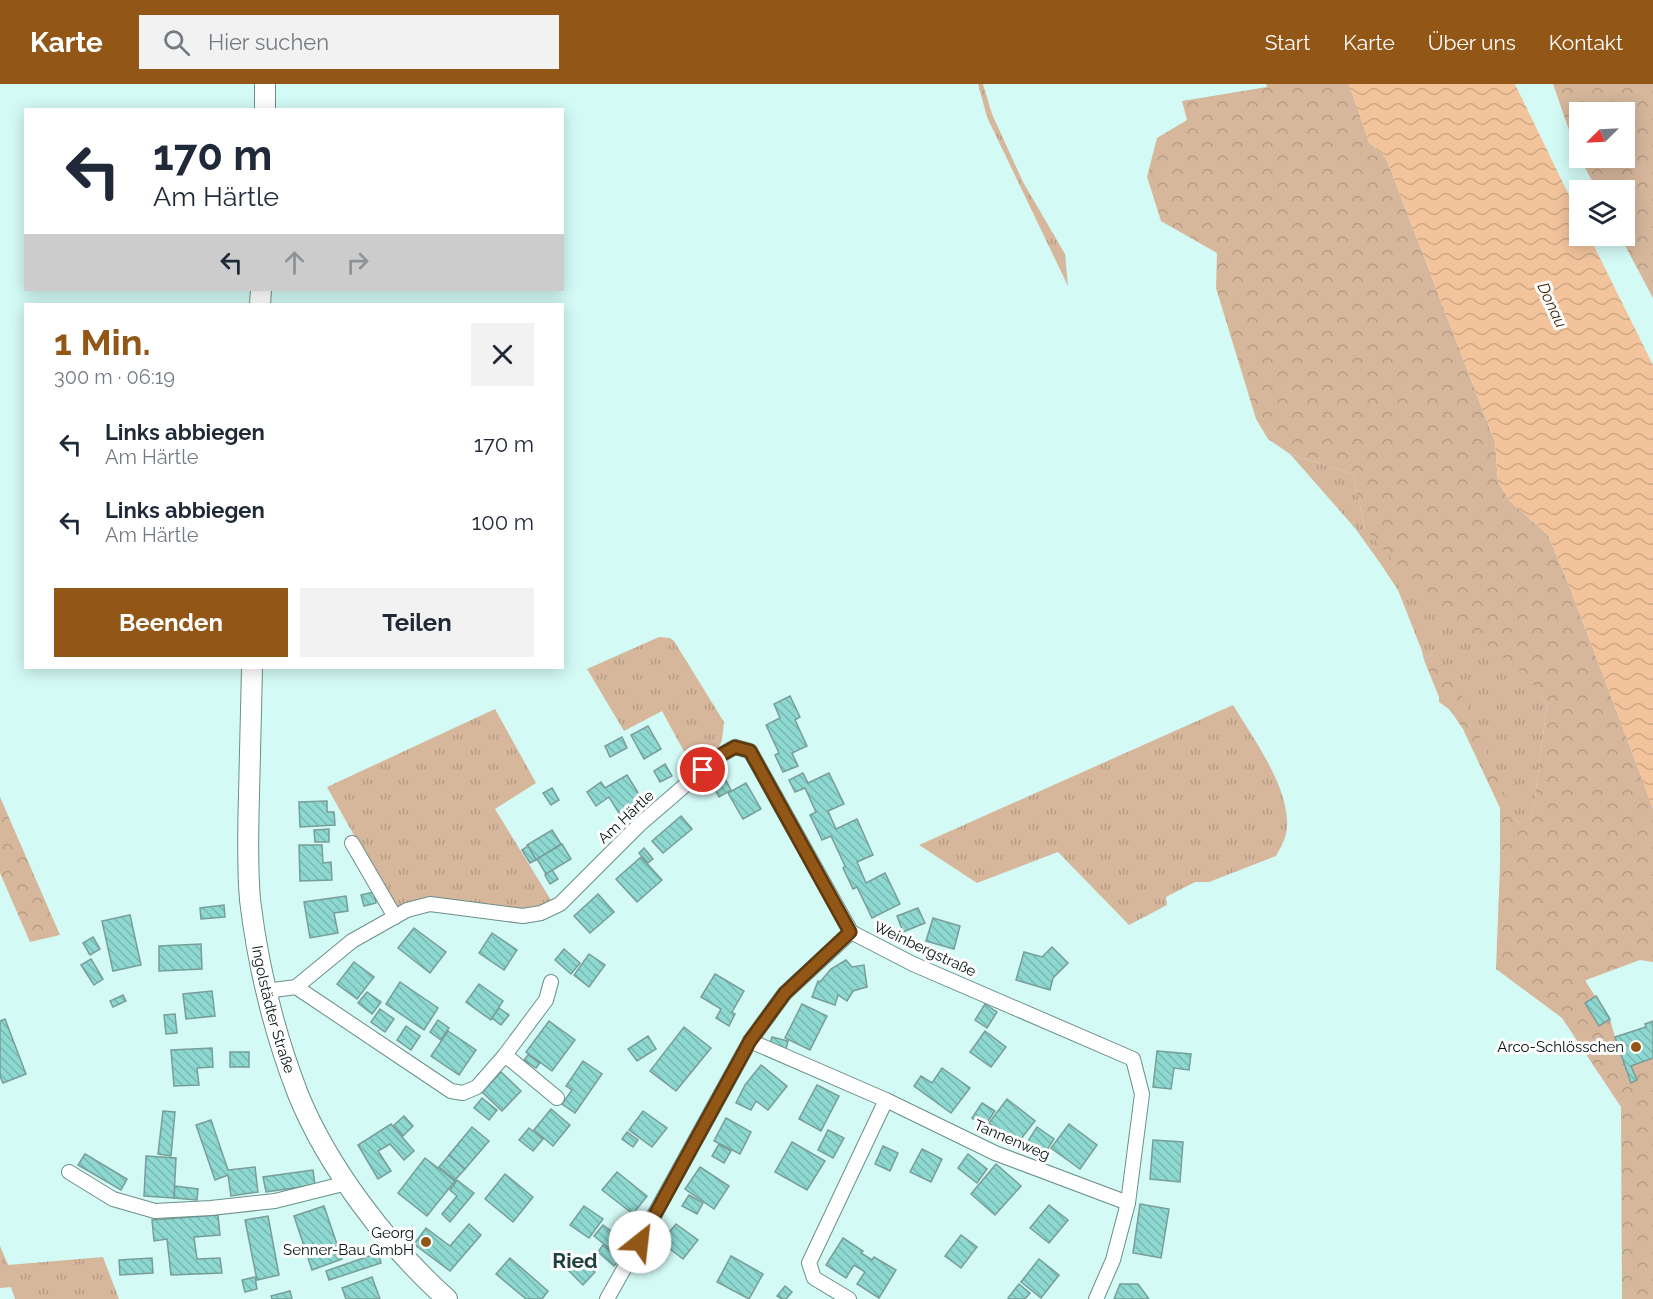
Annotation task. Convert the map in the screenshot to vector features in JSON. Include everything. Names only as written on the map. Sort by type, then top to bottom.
[{"type":"main road","points":[[265,84],[265,108]]},
{"type":"main road","name":"Ingolstädter Straße","points":[[252,669],[248,833],[250,898],[258,955],[278,1035],[299,1095],[323,1144],[347,1183],[382,1231],[422,1276],[447,1299]]},
{"type":"street","name":"Am Härtle","points":[[296,987],[352,942],[407,910],[430,904],[523,916],[541,913],[560,904],[639,825],[719,756],[735,747],[750,751],[850,932]]},
{"type":"street","points":[[352,843],[395,917]]},
{"type":"street","name":"Weinbergstraße","points":[[607,1299],[750,1041],[785,993],[850,932],[913,964],[1133,1059],[1142,1094],[1128,1203],[1113,1260],[1096,1299]]},
{"type":"street","points":[[266,991],[296,987],[451,1091],[463,1093],[477,1087],[505,1055],[546,1000],[551,982]]},
{"type":"street","name":"Tannenweg","points":[[750,1041],[886,1101],[995,1153],[1128,1203]]},
{"type":"street","points":[[505,1055],[557,1098]]},
{"type":"street","points":[[849,1299],[814,1278],[809,1263],[886,1101]]},
{"type":"street","points":[[69,1172],[113,1199],[155,1211],[275,1201],[347,1183]]},
{"type":"green space","points":[[978,84],[983,84],[992,114],[1023,182],[1065,254],[1068,286],[987,117]]},
{"type":"green space","points":[[1266,84],[1349,84],[1369,142],[1386,158],[1495,442],[1498,482],[1510,501],[1548,535],[1653,808],[1653,962],[1640,960],[1586,980],[1586,982],[1610,1019],[1615,1037],[1645,1027],[1645,1024],[1653,1021],[1653,1299],[1622,1299],[1621,1107],[1562,1018],[1496,969],[1500,808],[1463,729],[1450,710],[1439,702],[1424,660],[1432,654],[1455,679],[1517,823],[1532,819],[1547,705],[1528,677],[1429,601],[1365,529],[1353,474],[1290,454],[1268,439],[1256,419],[1216,288],[1217,253],[1161,221],[1147,177],[1157,138],[1187,120],[1182,101],[1267,87]]},
{"type":"green space","points":[[1553,84],[1653,84],[1653,298],[1625,246],[1635,246],[1635,180],[1592,180],[1585,168],[1635,168],[1635,102],[1569,102],[1569,130]]},
{"type":"green space","points":[[1290,454],[1353,474],[1365,529],[1492,648],[1529,677],[1547,705],[1532,820],[1517,823],[1432,654],[1424,660],[1398,590],[1355,528]]},
{"type":"green space","points":[[659,637],[670,638],[674,641],[724,722],[722,740],[716,754],[694,770],[662,711],[624,731],[587,669]]},
{"type":"green space","points":[[1233,705],[1268,763],[1282,795],[1287,826],[1282,845],[1276,856],[1209,882],[1195,882],[1166,897],[1167,905],[1129,925],[1058,852],[977,883],[919,845]]},
{"type":"green space","points":[[495,709],[536,783],[495,809],[551,900],[528,910],[397,908],[327,787]]},
{"type":"green space","points":[[0,797],[60,935],[30,942],[0,873]]},
{"type":"green space","points":[[0,1246],[8,1265],[103,1257],[119,1299],[15,1299],[11,1287],[0,1288]]},
{"type":"water","name":"Donau","points":[[1349,84],[1515,84],[1569,195],[1569,246],[1594,246],[1653,365],[1653,808],[1548,535],[1510,501],[1498,482],[1495,442],[1386,158],[1369,142]]},
{"type":"building","points":[[790,696],[800,717],[795,720],[807,746],[792,753],[798,766],[783,772],[775,755],[779,753],[766,725],[780,718],[774,704]]},
{"type":"building","points":[[648,726],[661,749],[644,759],[631,735]]},
{"type":"building","points":[[622,737],[627,748],[610,757],[605,746]]},
{"type":"building","points":[[665,764],[672,776],[660,782],[654,771]]},
{"type":"building","points":[[721,771],[731,790],[719,797],[708,777]]},
{"type":"building","points":[[803,773],[808,783],[829,773],[844,804],[828,811],[836,829],[857,819],[873,855],[857,862],[866,883],[885,873],[900,904],[872,918],[857,887],[853,889],[831,836],[822,840],[810,815],[816,812],[805,788],[795,792],[789,780]]},
{"type":"building","points":[[627,775],[645,804],[622,818],[609,797],[596,806],[587,792],[601,782],[605,788]]},
{"type":"building","points":[[746,783],[761,809],[743,819],[728,793]]},
{"type":"building","points":[[552,788],[559,800],[551,805],[543,793]]},
{"type":"building","points":[[327,801],[327,812],[334,812],[335,825],[300,827],[299,802]]},
{"type":"building","points":[[681,816],[692,829],[663,853],[652,841]]},
{"type":"building","points":[[329,829],[329,842],[315,842],[314,830]]},
{"type":"building","points":[[552,830],[561,844],[536,860],[527,845]]},
{"type":"building","points":[[562,844],[571,859],[546,874],[537,859]]},
{"type":"building","points":[[299,845],[322,845],[323,863],[331,862],[332,880],[300,881]]},
{"type":"building","points":[[528,846],[536,860],[530,863],[522,850]]},
{"type":"building","points":[[644,848],[653,859],[648,863],[639,853]]},
{"type":"building","points":[[641,857],[662,880],[637,902],[616,879]]},
{"type":"building","points":[[552,870],[558,879],[550,884],[545,875]]},
{"type":"building","points":[[374,892],[376,903],[364,906],[361,895]]},
{"type":"building","points":[[598,894],[614,912],[590,933],[574,916]]},
{"type":"building","points":[[346,896],[348,911],[334,913],[338,933],[310,938],[304,902]]},
{"type":"building","points":[[224,905],[225,917],[201,919],[200,908]]},
{"type":"building","points":[[918,908],[925,923],[903,932],[897,916]]},
{"type":"building","points":[[130,915],[141,965],[113,971],[102,921]]},
{"type":"building","points":[[933,918],[960,926],[954,949],[926,941]]},
{"type":"building","points":[[414,928],[446,952],[430,973],[398,948]]},
{"type":"building","points":[[492,933],[517,950],[504,970],[479,953]]},
{"type":"building","points":[[93,937],[100,949],[90,955],[83,943]]},
{"type":"building","points":[[201,944],[202,969],[159,971],[159,946]]},
{"type":"building","points":[[1052,947],[1068,963],[1053,978],[1050,990],[1016,980],[1024,952],[1042,957]]},
{"type":"building","points":[[564,949],[580,963],[571,974],[555,960]]},
{"type":"building","points":[[589,954],[605,965],[589,987],[574,975]]},
{"type":"building","points":[[91,959],[103,979],[94,985],[81,965]]},
{"type":"building","points":[[846,960],[852,967],[864,965],[867,987],[853,991],[847,1001],[838,995],[835,1005],[812,997],[818,981],[820,982],[831,969]]},
{"type":"building","points":[[354,962],[374,977],[357,999],[337,984]]},
{"type":"building","points":[[715,974],[744,991],[732,1012],[735,1014],[729,1026],[716,1018],[721,1009],[701,997]]},
{"type":"building","points":[[400,982],[438,1008],[424,1030],[386,1004]]},
{"type":"building","points":[[479,984],[503,1001],[491,1020],[466,1002]]},
{"type":"building","points":[[212,991],[215,1016],[186,1019],[183,994]]},
{"type":"building","points":[[367,992],[381,1002],[372,1014],[358,1003]]},
{"type":"building","points":[[123,995],[126,1001],[113,1007],[110,1001]]},
{"type":"building","points":[[1596,996],[1610,1019],[1599,1026],[1585,1003]]},
{"type":"building","points":[[802,1004],[827,1016],[810,1050],[785,1038]]},
{"type":"building","points":[[985,1004],[997,1012],[987,1028],[975,1020]]},
{"type":"building","points":[[499,1008],[509,1015],[501,1025],[492,1018]]},
{"type":"building","points":[[380,1009],[394,1019],[385,1032],[371,1022]]},
{"type":"building","points":[[175,1014],[177,1033],[166,1034],[164,1015]]},
{"type":"building","points":[[5,1019],[26,1074],[3,1083],[0,1076],[0,1021]]},
{"type":"building","points":[[438,1020],[449,1028],[441,1040],[430,1032]]},
{"type":"building","points":[[549,1021],[575,1040],[552,1071],[526,1052]]},
{"type":"building","name":"Arco-Schlösschen","points":[[1653,1021],[1653,1058],[1631,1066],[1637,1080],[1631,1083],[1615,1037],[1646,1027],[1645,1024]]},
{"type":"building","points":[[406,1026],[420,1036],[411,1050],[397,1040]]},
{"type":"building","points":[[684,1027],[711,1048],[676,1091],[650,1071]]},
{"type":"building","points":[[448,1031],[476,1050],[459,1075],[431,1056]]},
{"type":"building","points":[[985,1031],[1006,1047],[991,1067],[970,1052]]},
{"type":"building","points":[[648,1036],[656,1049],[637,1061],[628,1049]]},
{"type":"building","points":[[772,1037],[788,1041],[786,1049],[770,1045]]},
{"type":"building","points":[[212,1048],[213,1067],[197,1068],[199,1085],[174,1086],[171,1050]]},
{"type":"building","points":[[1157,1051],[1191,1054],[1189,1070],[1174,1068],[1171,1089],[1153,1087]]},
{"type":"building","points":[[230,1052],[249,1052],[249,1067],[230,1067]]},
{"type":"building","points":[[528,1055],[540,1063],[536,1068],[524,1060]]},
{"type":"building","points":[[583,1061],[602,1074],[575,1113],[562,1104],[572,1090],[566,1086]]},
{"type":"building","points":[[761,1065],[787,1086],[768,1110],[756,1101],[751,1110],[736,1103],[745,1085]]},
{"type":"building","points":[[942,1068],[970,1088],[951,1113],[914,1086],[921,1076],[932,1083]]},
{"type":"building","points":[[501,1072],[521,1091],[502,1111],[482,1092]]},
{"type":"building","points":[[817,1085],[839,1096],[821,1131],[799,1119]]},
{"type":"building","points":[[482,1098],[497,1110],[489,1120],[474,1108]]},
{"type":"building","points":[[1007,1099],[1035,1121],[1017,1144],[989,1123]]},
{"type":"building","points":[[982,1103],[995,1111],[984,1127],[972,1118]]},
{"type":"building","points":[[551,1109],[570,1125],[553,1146],[534,1130]]},
{"type":"building","points":[[163,1111],[175,1112],[171,1156],[158,1154]]},
{"type":"building","points":[[643,1111],[667,1128],[652,1147],[629,1130]]},
{"type":"building","points":[[404,1116],[413,1126],[403,1136],[394,1125]]},
{"type":"building","points":[[726,1118],[751,1132],[740,1154],[714,1141]]},
{"type":"building","points":[[211,1120],[228,1170],[255,1167],[258,1192],[231,1196],[228,1175],[215,1180],[196,1125]]},
{"type":"building","points":[[391,1124],[414,1151],[404,1160],[390,1144],[378,1151],[391,1171],[378,1179],[358,1145]]},
{"type":"building","points":[[1069,1124],[1097,1145],[1080,1169],[1051,1148]]},
{"type":"building","points":[[472,1127],[489,1141],[465,1169],[449,1155]]},
{"type":"building","points":[[1037,1127],[1054,1139],[1045,1153],[1028,1141]]},
{"type":"building","points":[[529,1128],[543,1139],[533,1151],[519,1140]]},
{"type":"building","points":[[828,1130],[844,1138],[833,1158],[818,1150]]},
{"type":"building","points":[[627,1132],[638,1140],[633,1147],[622,1139]]},
{"type":"building","points":[[1153,1140],[1183,1142],[1180,1182],[1150,1179]]},
{"type":"building","points":[[792,1142],[825,1161],[807,1190],[775,1172]]},
{"type":"building","points":[[719,1144],[731,1151],[724,1163],[712,1156]]},
{"type":"building","points":[[883,1146],[898,1153],[890,1171],[875,1164]]},
{"type":"building","points":[[922,1149],[942,1159],[931,1182],[910,1172]]},
{"type":"building","points":[[85,1154],[127,1179],[121,1190],[78,1165]]},
{"type":"building","points":[[968,1154],[987,1169],[977,1183],[958,1168]]},
{"type":"building","points":[[449,1155],[465,1169],[455,1180],[439,1167]]},
{"type":"building","points":[[146,1156],[176,1158],[174,1198],[144,1196]]},
{"type":"building","points":[[425,1158],[455,1181],[427,1216],[398,1193]]},
{"type":"building","points":[[996,1164],[1021,1186],[995,1215],[971,1194]]},
{"type":"building","points":[[700,1167],[729,1186],[714,1209],[685,1189]]},
{"type":"building","points":[[313,1170],[315,1185],[266,1192],[263,1177]]},
{"type":"building","points":[[617,1172],[647,1196],[633,1214],[602,1190]]},
{"type":"building","points":[[505,1174],[533,1197],[513,1222],[485,1199]]},
{"type":"building","points":[[457,1180],[474,1193],[450,1222],[442,1214],[457,1196],[450,1190]]},
{"type":"building","points":[[175,1186],[198,1189],[197,1200],[174,1198]]},
{"type":"building","points":[[689,1195],[703,1203],[697,1214],[682,1206]]},
{"type":"building","points":[[1140,1204],[1169,1209],[1161,1258],[1133,1253]]},
{"type":"building","points":[[1049,1205],[1068,1220],[1049,1243],[1030,1228]]},
{"type":"building","points":[[324,1206],[342,1259],[312,1270],[294,1216]]},
{"type":"building","points":[[584,1206],[603,1219],[589,1238],[570,1225]]},
{"type":"building","points":[[218,1215],[220,1235],[194,1237],[197,1259],[220,1258],[222,1273],[171,1275],[167,1239],[154,1241],[152,1220]]},
{"type":"building","points":[[268,1216],[279,1275],[257,1280],[245,1220]]},
{"type":"building","points":[[469,1224],[481,1235],[450,1271],[414,1244],[426,1228],[450,1246]]},
{"type":"building","points":[[676,1224],[698,1240],[683,1259],[661,1242]]},
{"type":"building","points":[[603,1225],[619,1237],[610,1249],[594,1236]]},
{"type":"building","points":[[961,1235],[977,1247],[961,1268],[945,1256]]},
{"type":"building","points":[[843,1238],[872,1260],[874,1257],[896,1270],[879,1298],[857,1284],[865,1272],[854,1265],[846,1278],[826,1265]]},
{"type":"building","points":[[603,1245],[620,1259],[614,1266],[598,1252]]},
{"type":"building","points":[[378,1253],[381,1263],[329,1280],[326,1271]]},
{"type":"building","points":[[731,1256],[763,1274],[749,1299],[717,1282]]},
{"type":"building","points":[[152,1258],[153,1273],[120,1275],[119,1260]]},
{"type":"building","points":[[510,1258],[548,1291],[542,1299],[526,1299],[496,1274]]},
{"type":"building","points":[[580,1258],[595,1272],[583,1285],[568,1270]]},
{"type":"building","points":[[1039,1259],[1059,1275],[1041,1298],[1021,1282]]},
{"type":"building","points":[[255,1277],[257,1289],[245,1292],[242,1280]]},
{"type":"building","points":[[372,1277],[380,1299],[346,1299],[342,1288]]},
{"type":"building","points":[[1019,1284],[1030,1293],[1025,1299],[1008,1298]]},
{"type":"building","points":[[1120,1284],[1138,1284],[1149,1299],[1114,1299]]},
{"type":"building","points":[[785,1286],[792,1292],[786,1299],[782,1299],[777,1296]]},
{"type":"building","points":[[290,1291],[292,1299],[272,1299],[271,1296]]},
{"type":"place","name":"Arco-Schlösschen","points":[[1636,1047]]},
{"type":"place","name":"Georg Senner-Bau GmbH","points":[[426,1242]]},
{"type":"district","name":"Ried","points":[[575,1260]]},
{"type":"route","points":[[640,1242],[750,1041],[785,993],[850,932],[750,751],[735,747],[719,756],[703,770]]}]
